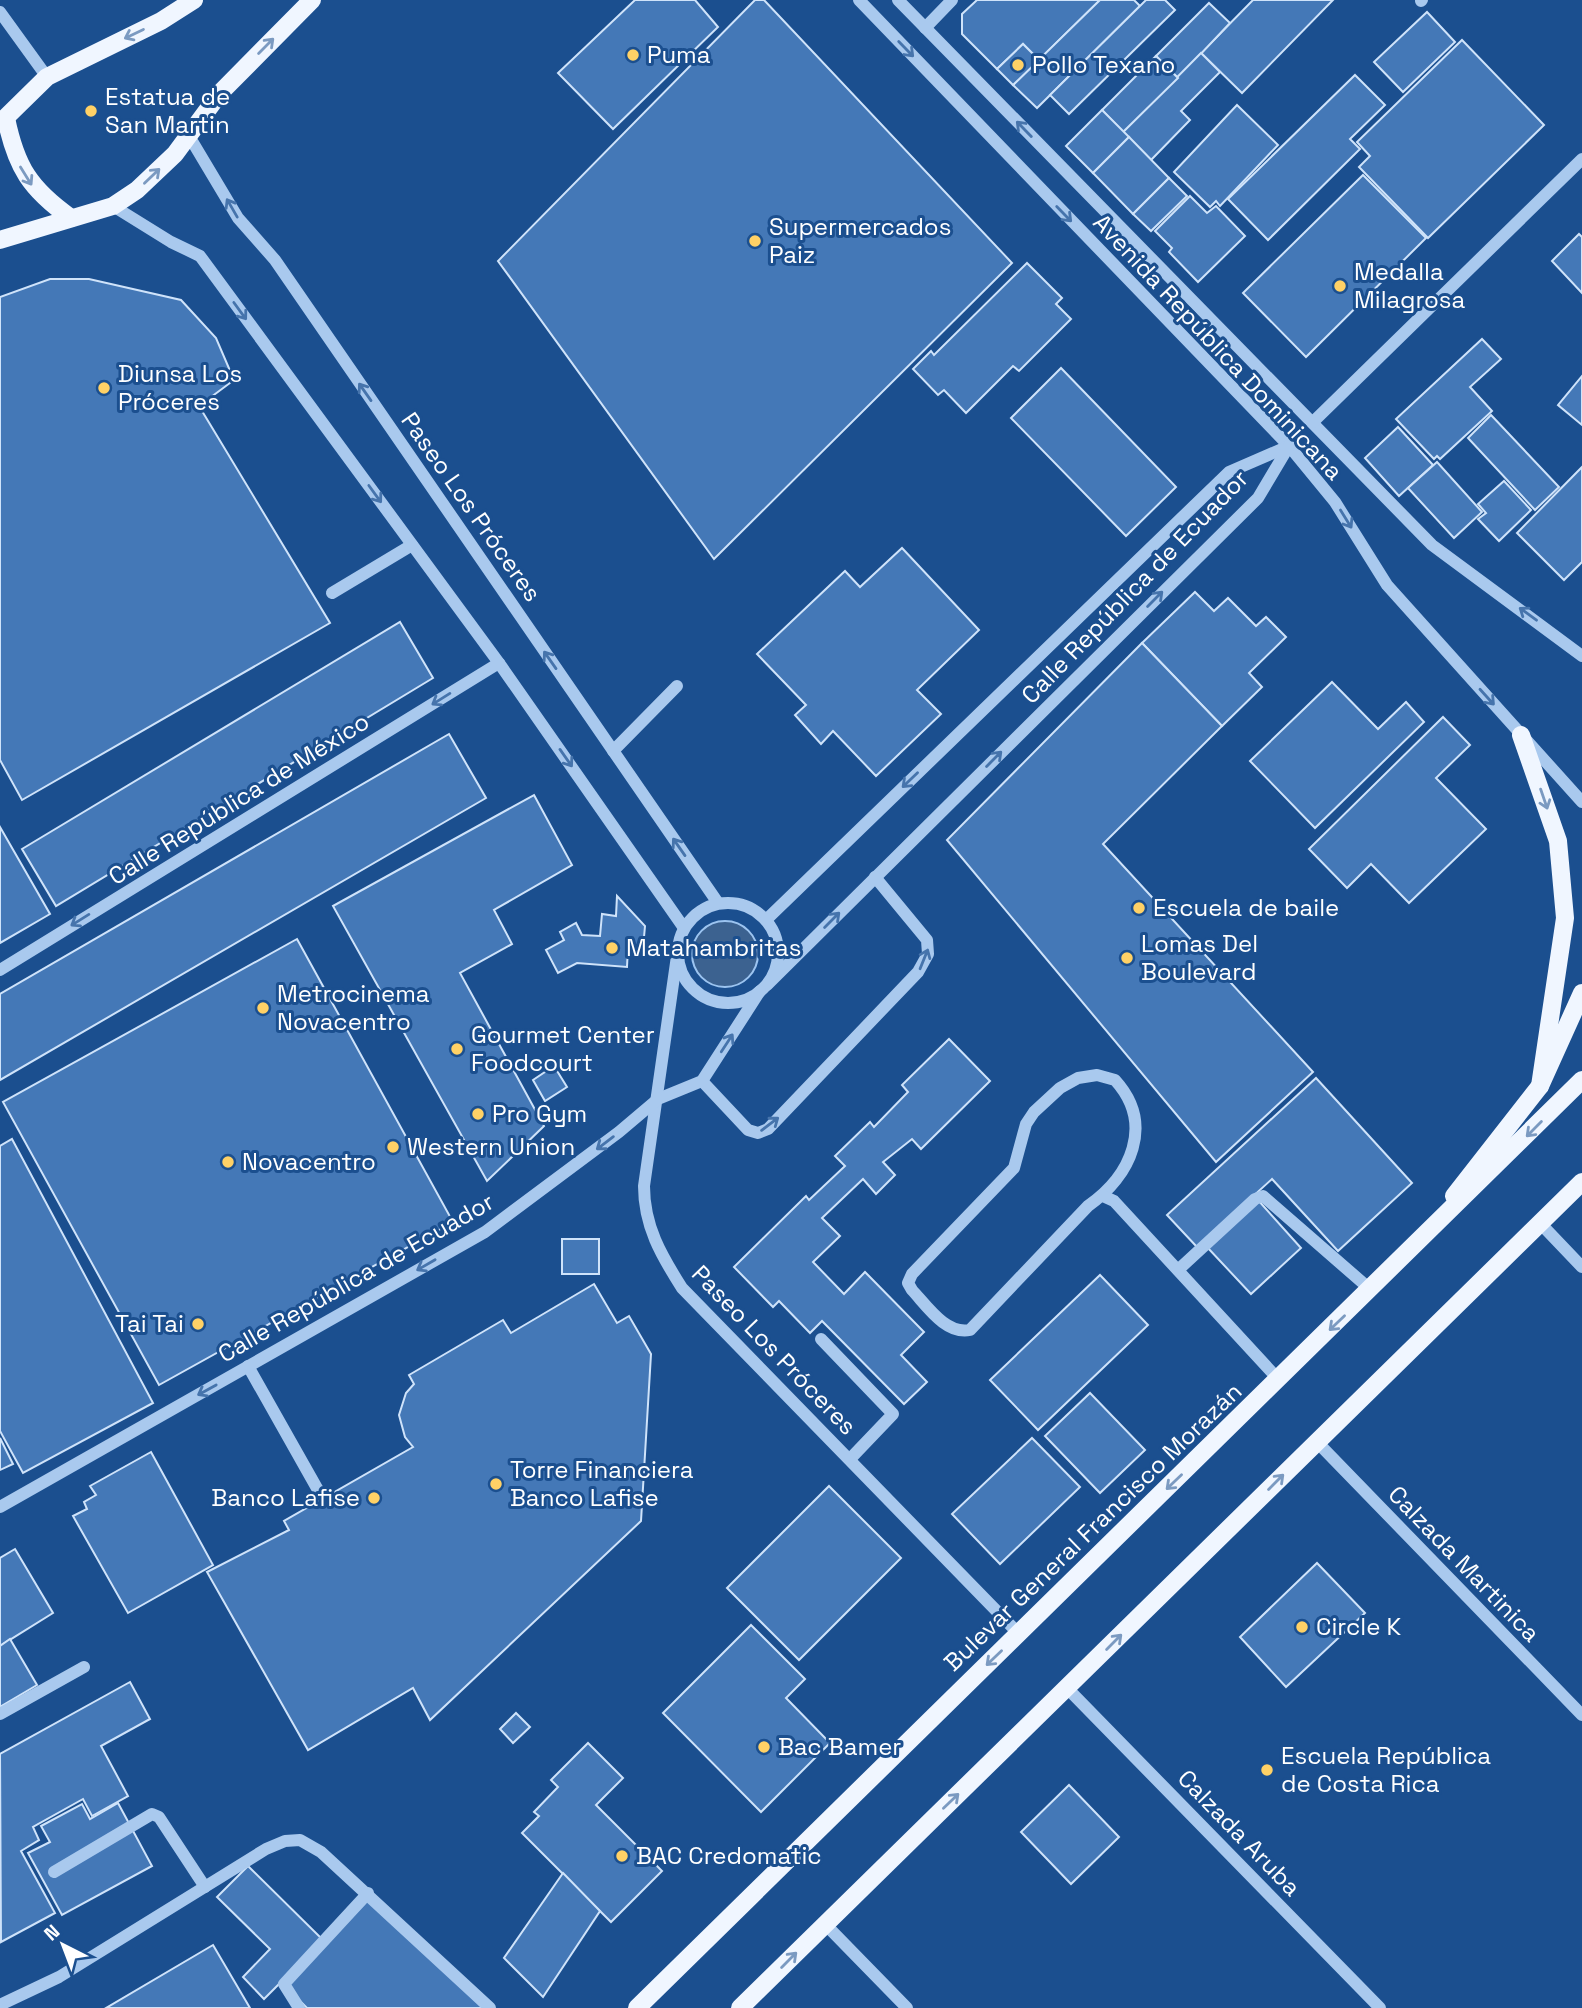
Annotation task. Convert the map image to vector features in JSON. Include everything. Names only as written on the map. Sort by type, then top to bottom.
[{"type":"main road","points":[[71,218],[41,197],[22,171],[3,120],[47,77],[161,21],[194,0]]},
{"type":"main road","points":[[0,240],[113,206],[137,190],[189,136],[220,93],[312,0]]},
{"type":"main road","points":[[1521,735],[1558,841],[1565,918],[1540,1086]]},
{"type":"main road","points":[[1419,1243],[1540,1086],[1582,993]]},
{"type":"main road","name":"Bulevar General Francisco Morazán","points":[[636,2008],[1419,1243],[1582,1080]]},
{"type":"main road","points":[[740,2008],[1580,1185]]},
{"type":"street","name":"Avenida República Dominicana","points":[[859,0],[1289,446],[1335,502],[1387,584],[1582,802]]},
{"type":"street","name":"Avenida República Dominicana","points":[[898,0],[1433,545],[1582,656]]},
{"type":"street","points":[[925,28],[952,0]]},
{"type":"street","points":[[0,12],[47,77]]},
{"type":"street","name":"Paseo Los Próceres","points":[[189,136],[238,218],[275,260],[718,903]]},
{"type":"street","points":[[1312,422],[1582,159]]},
{"type":"street","points":[[113,206],[200,256],[499,663],[684,928]]},
{"type":"street","name":"Calle República de Ecuador","points":[[0,1507],[485,1231],[619,1132],[658,1099],[702,1081],[763,988],[1258,498],[1289,446]]},
{"type":"street","name":"Calle República de Ecuador","points":[[766,920],[1229,472],[1289,446]]},
{"type":"street","points":[[332,593],[412,545]]},
{"type":"street","name":"Calle República de México","points":[[0,970],[499,663]]},
{"type":"street","points":[[613,751],[677,686]]},
{"type":"street","points":[[702,1081],[748,1130],[758,1133],[768,1129],[918,972],[928,954],[928,940],[875,877]]},
{"type":"street","points":[[718,903],[744,905],[766,920],[774,932],[778,959],[763,988],[746,1000],[730,1003],[698,994],[686,982],[679,966],[678,949],[684,928],[704,908],[718,903]]},
{"type":"street","name":"Paseo Los Próceres","points":[[678,949],[644,1208],[658,1251],[682,1288],[1019,1634]]},
{"type":"street","points":[[1097,1075],[1115,1080],[1122,1088],[1136,1123],[1137,1141],[1130,1162],[1103,1196],[1088,1206],[970,1330],[961,1332],[949,1327],[908,1283],[938,1244],[1014,1168],[1026,1124],[1034,1112],[1060,1088],[1078,1078],[1097,1075]]},
{"type":"street","points":[[1103,1196],[1114,1201],[1279,1380]]},
{"type":"street","points":[[1178,1270],[1255,1199],[1263,1196],[1371,1290]]},
{"type":"street","points":[[1540,1223],[1582,1267]]},
{"type":"street","points":[[821,1339],[893,1413],[850,1460]]},
{"type":"street","points":[[248,1366],[318,1490]]},
{"type":"street","name":"Calzada Martinica","points":[[1317,1442],[1582,1714]]},
{"type":"street","points":[[0,1714],[84,1667]]},
{"type":"street","name":"Calzada Aruba","points":[[1067,1688],[1380,2008]]},
{"type":"street","points":[[54,1872],[152,1814],[159,1817],[205,1887]]},
{"type":"street","points":[[0,2006],[58,1977],[266,1849],[285,1841],[300,1840],[321,1852],[368,1893],[490,2008]]},
{"type":"street","points":[[299,2008],[284,1984],[368,1893]]},
{"type":"street","points":[[825,1924],[906,2008]]},
{"type":"water","points":[[725,921],[738,924],[748,931],[755,941],[758,954],[755,967],[748,977],[738,984],[725,987],[712,984],[702,977],[695,967],[692,954],[695,941],[702,931],[712,924]]},
{"type":"building","points":[[635,0],[695,0],[718,27],[613,129],[558,73]]},
{"type":"building","points":[[755,0],[764,0],[1012,263],[714,559],[498,261]]},
{"type":"building","points":[[977,0],[1100,0],[1039,60],[1023,44],[997,69],[962,34],[962,14]]},
{"type":"building","points":[[1100,0],[1134,0],[1140,6],[1037,108],[1013,85]]},
{"type":"building","points":[[1146,0],[1165,0],[1175,10],[1069,114],[1050,95]]},
{"type":"building","points":[[1253,0],[1333,0],[1242,93],[1201,53]]},
{"type":"building","points":[[1209,3],[1230,23],[1178,78],[1156,56]]},
{"type":"building","points":[[1427,12],[1455,42],[1403,92],[1374,62]]},
{"type":"building","points":[[1462,40],[1544,125],[1428,238],[1359,167],[1370,156],[1357,142]]},
{"type":"building","name":"Pollo Texano","points":[[1023,44],[1039,60],[1013,85],[997,69]]},
{"type":"building","points":[[1201,53],[1220,72],[1181,111],[1190,120],[1151,160],[1123,132]]},
{"type":"building","points":[[1156,56],[1178,78],[1123,132],[1102,110]]},
{"type":"building","points":[[1355,75],[1385,105],[1350,139],[1360,149],[1268,240],[1228,199]]},
{"type":"building","points":[[1237,105],[1278,145],[1220,206],[1216,201],[1210,207],[1174,172]]},
{"type":"building","points":[[1102,110],[1129,137],[1093,173],[1066,146]]},
{"type":"building","points":[[1129,137],[1169,178],[1133,214],[1093,173]]},
{"type":"building","points":[[1363,175],[1426,238],[1306,357],[1243,293]]},
{"type":"building","points":[[1169,178],[1187,196],[1151,231],[1133,214]]},
{"type":"building","points":[[1190,196],[1207,213],[1216,206],[1245,236],[1198,282],[1169,252],[1172,248],[1155,231]]},
{"type":"building","points":[[1579,234],[1582,237],[1582,293],[1552,261]]},
{"type":"building","points":[[1027,263],[1062,298],[1056,304],[1071,319],[1019,371],[1013,366],[966,413],[944,390],[938,395],[913,369],[931,351],[934,355]]},
{"type":"building","points":[[50,279],[89,279],[181,300],[216,338],[234,380],[199,406],[330,623],[22,800],[0,760],[0,297]]},
{"type":"building","points":[[1482,339],[1501,359],[1470,387],[1492,411],[1440,459],[1437,456],[1434,459],[1396,419]]},
{"type":"building","points":[[1061,368],[1176,487],[1126,536],[1011,418]]},
{"type":"building","points":[[1582,376],[1582,425],[1558,405]]},
{"type":"building","points":[[1491,415],[1559,487],[1535,510],[1468,438]]},
{"type":"building","points":[[1398,427],[1433,465],[1399,496],[1365,458]]},
{"type":"building","points":[[1437,462],[1482,512],[1454,538],[1408,488]]},
{"type":"building","points":[[1582,467],[1582,562],[1564,580],[1517,533]]},
{"type":"building","points":[[1504,481],[1531,510],[1499,541],[1478,519],[1486,513],[1478,504]]},
{"type":"building","points":[[902,548],[979,630],[917,690],[941,714],[876,776],[833,731],[821,744],[795,715],[806,705],[757,654],[845,571],[860,587]]},
{"type":"building","points":[[1195,592],[1214,611],[1228,598],[1256,626],[1266,617],[1286,637],[1249,673],[1262,687],[1222,726],[1142,643]]},
{"type":"building","points":[[400,622],[433,678],[56,906],[22,849]]},
{"type":"building","name":"Lomas Del Boulevard","points":[[1142,643],[1222,726],[1103,844],[1313,1072],[1216,1162],[947,840]]},
{"type":"building","points":[[1332,682],[1378,729],[1406,702],[1424,722],[1315,828],[1250,761]]},
{"type":"building","points":[[1443,717],[1470,745],[1436,778],[1486,829],[1409,903],[1371,864],[1347,888],[1309,849]]},
{"type":"building","points":[[449,734],[486,798],[0,1080],[0,994]]},
{"type":"building","name":"Gourmet Center Foodcourt","points":[[534,795],[572,865],[494,910],[512,944],[460,973],[544,1126],[487,1181],[333,906]]},
{"type":"building","points":[[0,827],[50,914],[0,943]]},
{"type":"building","points":[[617,896],[645,926],[643,948],[628,947],[627,967],[577,963],[558,973],[546,950],[564,940],[560,932],[576,923],[582,935],[600,936],[602,914],[616,916]]},
{"type":"building","name":"Novacentro","points":[[297,939],[453,1222],[159,1385],[3,1102]]},
{"type":"building","points":[[949,1039],[990,1081],[921,1149],[912,1139],[883,1162],[895,1175],[876,1194],[863,1179],[822,1218],[840,1236],[813,1262],[844,1294],[865,1272],[924,1332],[901,1355],[927,1382],[904,1404],[822,1321],[810,1333],[779,1301],[773,1307],[734,1267],[806,1196],[809,1200],[845,1166],[835,1156],[870,1122],[874,1127],[908,1092],[902,1085]]},
{"type":"building","points":[[554,1066],[567,1087],[545,1101],[533,1080]]},
{"type":"building","points":[[1316,1078],[1412,1183],[1338,1251],[1272,1179],[1197,1247],[1167,1215]]},
{"type":"building","points":[[12,1139],[153,1403],[23,1473],[0,1431],[0,1146]]},
{"type":"building","points":[[1258,1200],[1301,1248],[1251,1294],[1207,1247]]},
{"type":"building","points":[[562,1239],[599,1239],[599,1274],[562,1274]]},
{"type":"building","points":[[1100,1275],[1148,1325],[1038,1430],[990,1380]]},
{"type":"building","name":"Torre Financiera Banco Lafise","points":[[594,1284],[617,1323],[629,1316],[651,1354],[641,1521],[430,1720],[413,1688],[308,1750],[207,1572],[289,1530],[284,1521],[413,1447],[405,1437],[399,1415],[406,1393],[414,1384],[409,1375],[503,1320],[511,1333]]},
{"type":"building","points":[[1090,1393],[1145,1450],[1100,1493],[1045,1436]]},
{"type":"building","points":[[0,1438],[13,1464],[0,1470]]},
{"type":"building","points":[[1032,1438],[1080,1487],[1000,1564],[952,1514]]},
{"type":"building","points":[[151,1452],[213,1565],[128,1613],[73,1516],[87,1509],[84,1502],[96,1495],[90,1486]]},
{"type":"building","points":[[829,1486],[901,1558],[799,1660],[727,1588]]},
{"type":"building","points":[[15,1549],[53,1613],[0,1646],[0,1558]]},
{"type":"building","points":[[1317,1563],[1365,1613],[1286,1687],[1240,1637]]},
{"type":"building","points":[[751,1625],[805,1679],[786,1698],[830,1743],[761,1812],[663,1713]]},
{"type":"building","points":[[10,1639],[37,1685],[0,1707],[0,1646]]},
{"type":"building","points":[[130,1682],[150,1719],[101,1746],[128,1796],[92,1816],[83,1799],[33,1827],[39,1840],[21,1851],[55,1913],[1,1942],[0,1754]]},
{"type":"building","points":[[516,1713],[530,1727],[513,1743],[500,1729]]},
{"type":"building","points":[[588,1743],[623,1778],[596,1805],[662,1871],[611,1922],[522,1833],[539,1816],[534,1812],[558,1787],[551,1780]]},
{"type":"building","points":[[1069,1785],[1119,1837],[1071,1884],[1021,1832]]},
{"type":"building","points":[[118,1803],[152,1866],[62,1915],[28,1853],[50,1842],[41,1826],[82,1804],[90,1819]]},
{"type":"building","points":[[248,1866],[323,1940],[264,1999],[243,1977],[270,1949],[217,1897]]},
{"type":"building","points":[[563,1873],[600,1911],[543,1997],[504,1958]]},
{"type":"building","points":[[371,1897],[483,2008],[307,2008],[284,1985]]},
{"type":"building","points":[[213,1945],[250,2008],[106,2008]]},
{"type":"place","name":"Puma","points":[[633,55]]},
{"type":"place","name":"Pollo Texano","points":[[1018,65]]},
{"type":"place","name":"Estatua de San Martin","points":[[91,111]]},
{"type":"place","name":"Supermercados Paiz","points":[[755,241]]},
{"type":"place","name":"Medalla Milagrosa","points":[[1340,286]]},
{"type":"place","name":"Diunsa Los Próceres","points":[[104,388]]},
{"type":"place","name":"Escuela de baile","points":[[1139,908]]},
{"type":"place","name":"Matahambritas","points":[[612,948]]},
{"type":"place","name":"Lomas Del Boulevard","points":[[1127,958]]},
{"type":"place","name":"Metrocinema Novacentro","points":[[263,1008]]},
{"type":"place","name":"Gourmet Center Foodcourt","points":[[457,1049]]},
{"type":"place","name":"Pro Gym","points":[[478,1114]]},
{"type":"place","name":"Western Union","points":[[393,1147]]},
{"type":"place","name":"Novacentro","points":[[228,1162]]},
{"type":"place","name":"Tai Tai","points":[[198,1324]]},
{"type":"place","name":"Torre Financiera Banco Lafise","points":[[496,1484]]},
{"type":"place","name":"Banco Lafise","points":[[374,1498]]},
{"type":"place","name":"Circle K","points":[[1302,1627]]},
{"type":"place","name":"Bac Bamer","points":[[764,1747]]},
{"type":"place","name":"Escuela República de Costa Rica","points":[[1267,1770]]},
{"type":"place","name":"BAC Credomatic","points":[[622,1856]]}]
